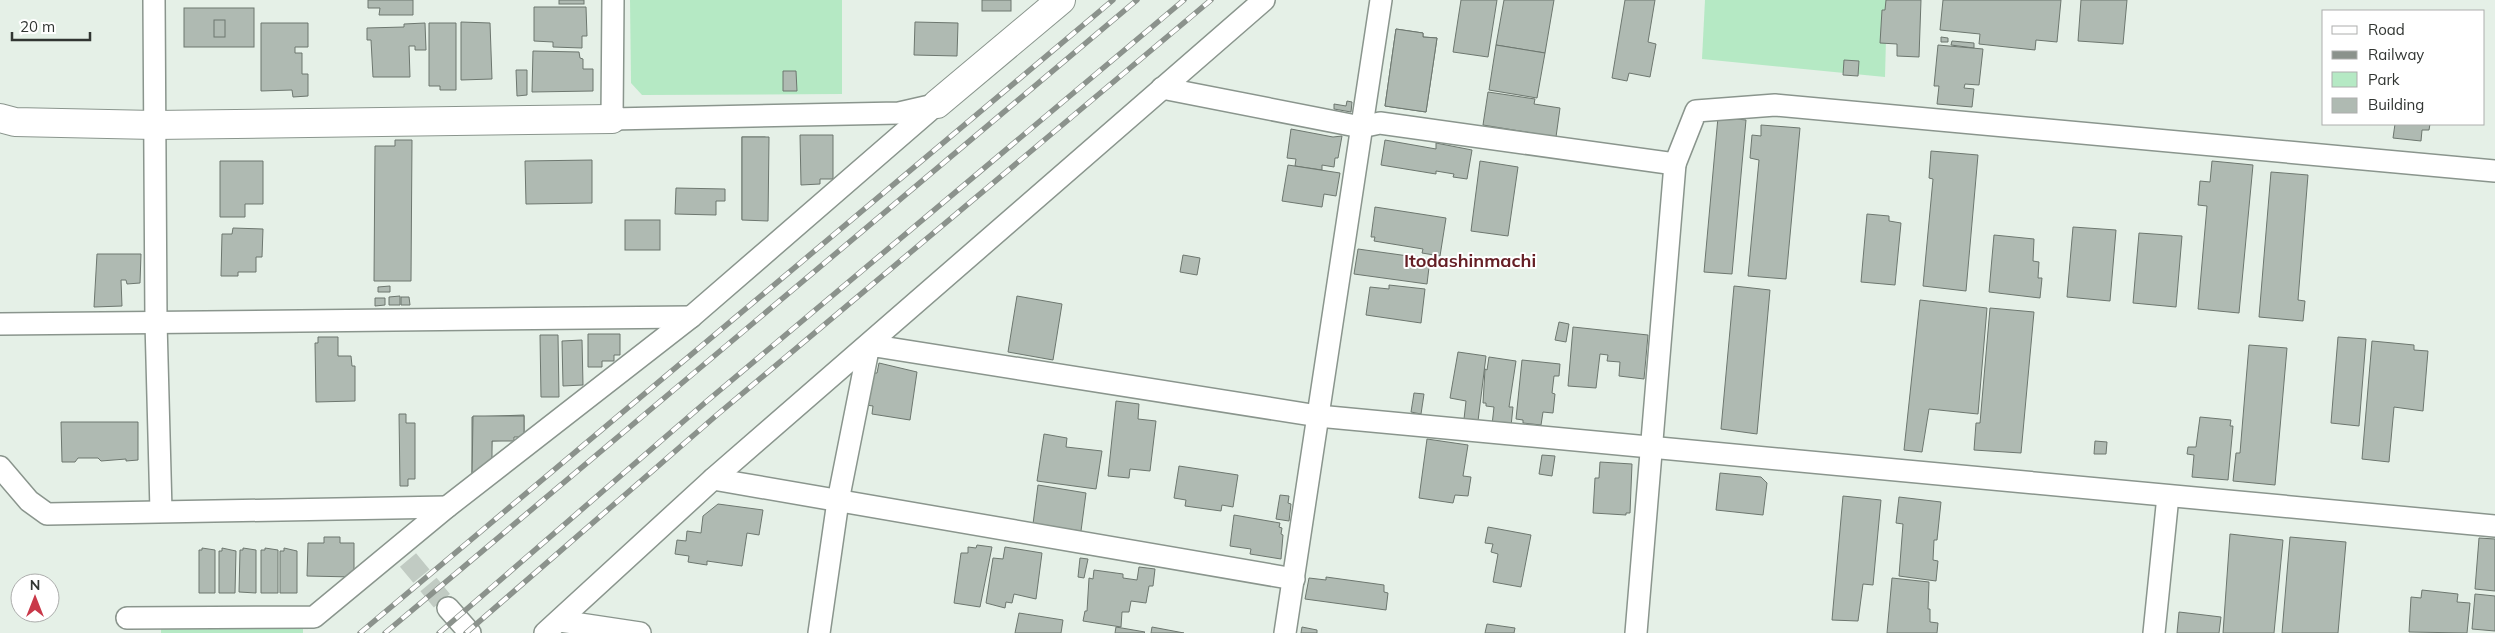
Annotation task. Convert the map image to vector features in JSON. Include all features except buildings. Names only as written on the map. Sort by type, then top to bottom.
[{"type":"street","points":[[154,0],[156,322],[161,511]]},
{"type":"street","points":[[612,119],[613,0]]},
{"type":"street","points":[[127,618],[314,617],[402,554],[447,507],[691,317],[1060,0]]},
{"type":"street","points":[[552,627],[713,479],[1264,0]]},
{"type":"street","points":[[1286,633],[1381,0]]},
{"type":"street","points":[[1162,88],[1361,127],[1380,123],[1675,164]]},
{"type":"street","points":[[0,118],[15,122],[154,124],[612,119],[899,113],[937,104]]},
{"type":"street","points":[[1636,633],[1653,448],[1675,164],[1696,111],[1775,105],[2495,171]]},
{"type":"street","points":[[0,324],[691,317]]},
{"type":"street","points":[[869,345],[1318,416],[2495,526]]},
{"type":"street","points":[[819,633],[838,502],[869,345]]},
{"type":"street","points":[[0,466],[29,501],[47,514],[447,507]]},
{"type":"street","points":[[713,479],[1294,579]]},
{"type":"street","points":[[2154,633],[2168,496]]},
{"type":"street","points":[[448,608],[470,633]]},
{"type":"street","points":[[552,627],[640,633]]},
{"type":"green space","points":[[630,0],[842,0],[842,94],[642,95],[631,83]]},
{"type":"green space","points":[[1705,0],[1887,0],[1885,77],[1702,59]]},
{"type":"green space","points":[[303,627],[303,633],[161,633],[161,629]]},
{"type":"tunnel","points":[[408,560],[448,608]]},
{"type":"railway","points":[[360,633],[1113,0]]},
{"type":"railway","points":[[385,633],[1137,0]]},
{"type":"railway","points":[[439,633],[707,401],[1184,0]]},
{"type":"railway","points":[[466,633],[718,414],[1211,0]]},
{"type":"district","name":"Itodashinmachi","points":[[1470,261]]}]
